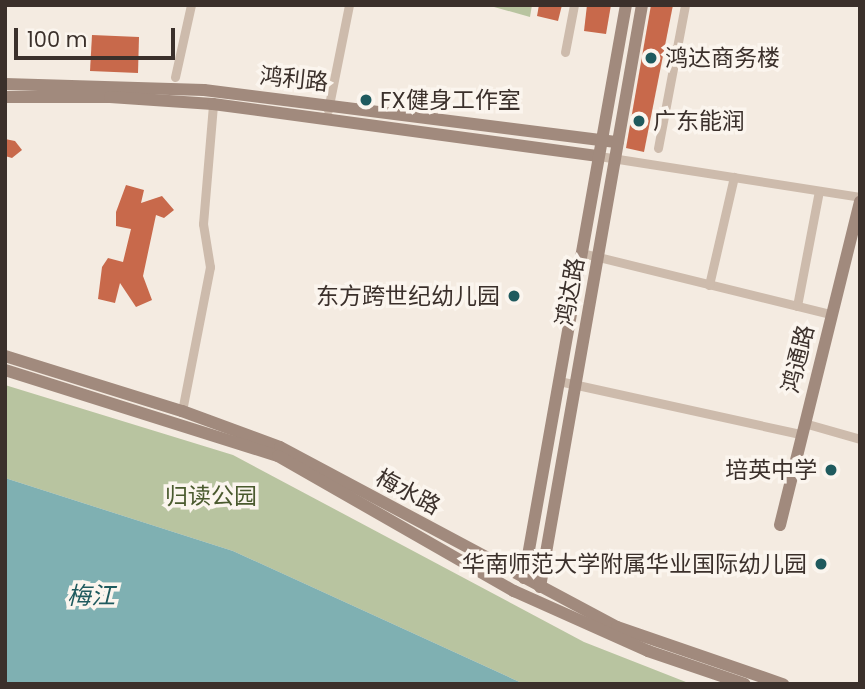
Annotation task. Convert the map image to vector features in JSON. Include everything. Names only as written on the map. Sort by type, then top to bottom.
[{"type":"street","points":[[175,77],[191,5]]},
{"type":"street","points":[[328,110],[349,5]]},
{"type":"street","points":[[565,52],[574,5]]},
{"type":"street","name":"鸿达路","points":[[524,578],[626,5]]},
{"type":"street","name":"鸿达路","points":[[540,587],[642,5]]},
{"type":"street","points":[[658,148],[685,5]]},
{"type":"street","name":"鸿利路","points":[[5,84],[191,90],[328,110],[599,156]]},
{"type":"street","name":"鸿利路","points":[[5,97],[110,97],[328,110],[618,142]]},
{"type":"street","points":[[182,411],[210,267],[203,224],[213,104]]},
{"type":"street","points":[[599,156],[860,200]]},
{"type":"street","points":[[709,285],[734,177]]},
{"type":"street","points":[[797,306],[819,191]]},
{"type":"street","name":"鸿通路","points":[[780,525],[860,200]]},
{"type":"street","points":[[582,253],[830,314]]},
{"type":"street","name":"梅水路","points":[[5,356],[182,411],[279,447],[540,587],[653,641],[783,684]]},
{"type":"street","name":"梅水路","points":[[5,370],[278,456],[514,591],[637,647],[745,684]]},
{"type":"street","points":[[559,381],[860,439]]},
{"type":"green space","points":[[487,5],[532,5],[530,17]]},
{"type":"green space","name":"归读公园","points":[[5,385],[233,455],[584,642],[691,684],[524,684],[233,551],[5,478]]},
{"type":"water","name":"梅江","points":[[5,478],[233,551],[524,684],[5,684]]},
{"type":"building","points":[[539,5],[562,5],[558,21],[537,16]]},
{"type":"building","points":[[587,5],[611,5],[606,34],[584,31]]},
{"type":"building","points":[[651,5],[673,5],[644,152],[626,148]]},
{"type":"building","points":[[92,35],[139,37],[138,73],[90,71]]},
{"type":"building","points":[[5,139],[15,141],[22,150],[12,158],[5,156]]},
{"type":"building","points":[[126,185],[144,190],[141,203],[162,196],[174,210],[164,218],[156,215],[143,276],[152,300],[136,307],[120,283],[115,303],[98,299],[102,267],[108,258],[123,262],[131,229],[116,226],[116,212]]},
{"type":"place","name":"鸿达商务楼","points":[[651,58]]},
{"type":"place","name":"FX健身工作室","points":[[366,100]]},
{"type":"place","name":"广东能润","points":[[639,121]]},
{"type":"place","name":"东方跨世纪幼儿园","points":[[514,296]]},
{"type":"place","name":"培英中学","points":[[831,470]]},
{"type":"place","name":"华南师范大学附属华业国际幼儿园","points":[[821,564]]}]
